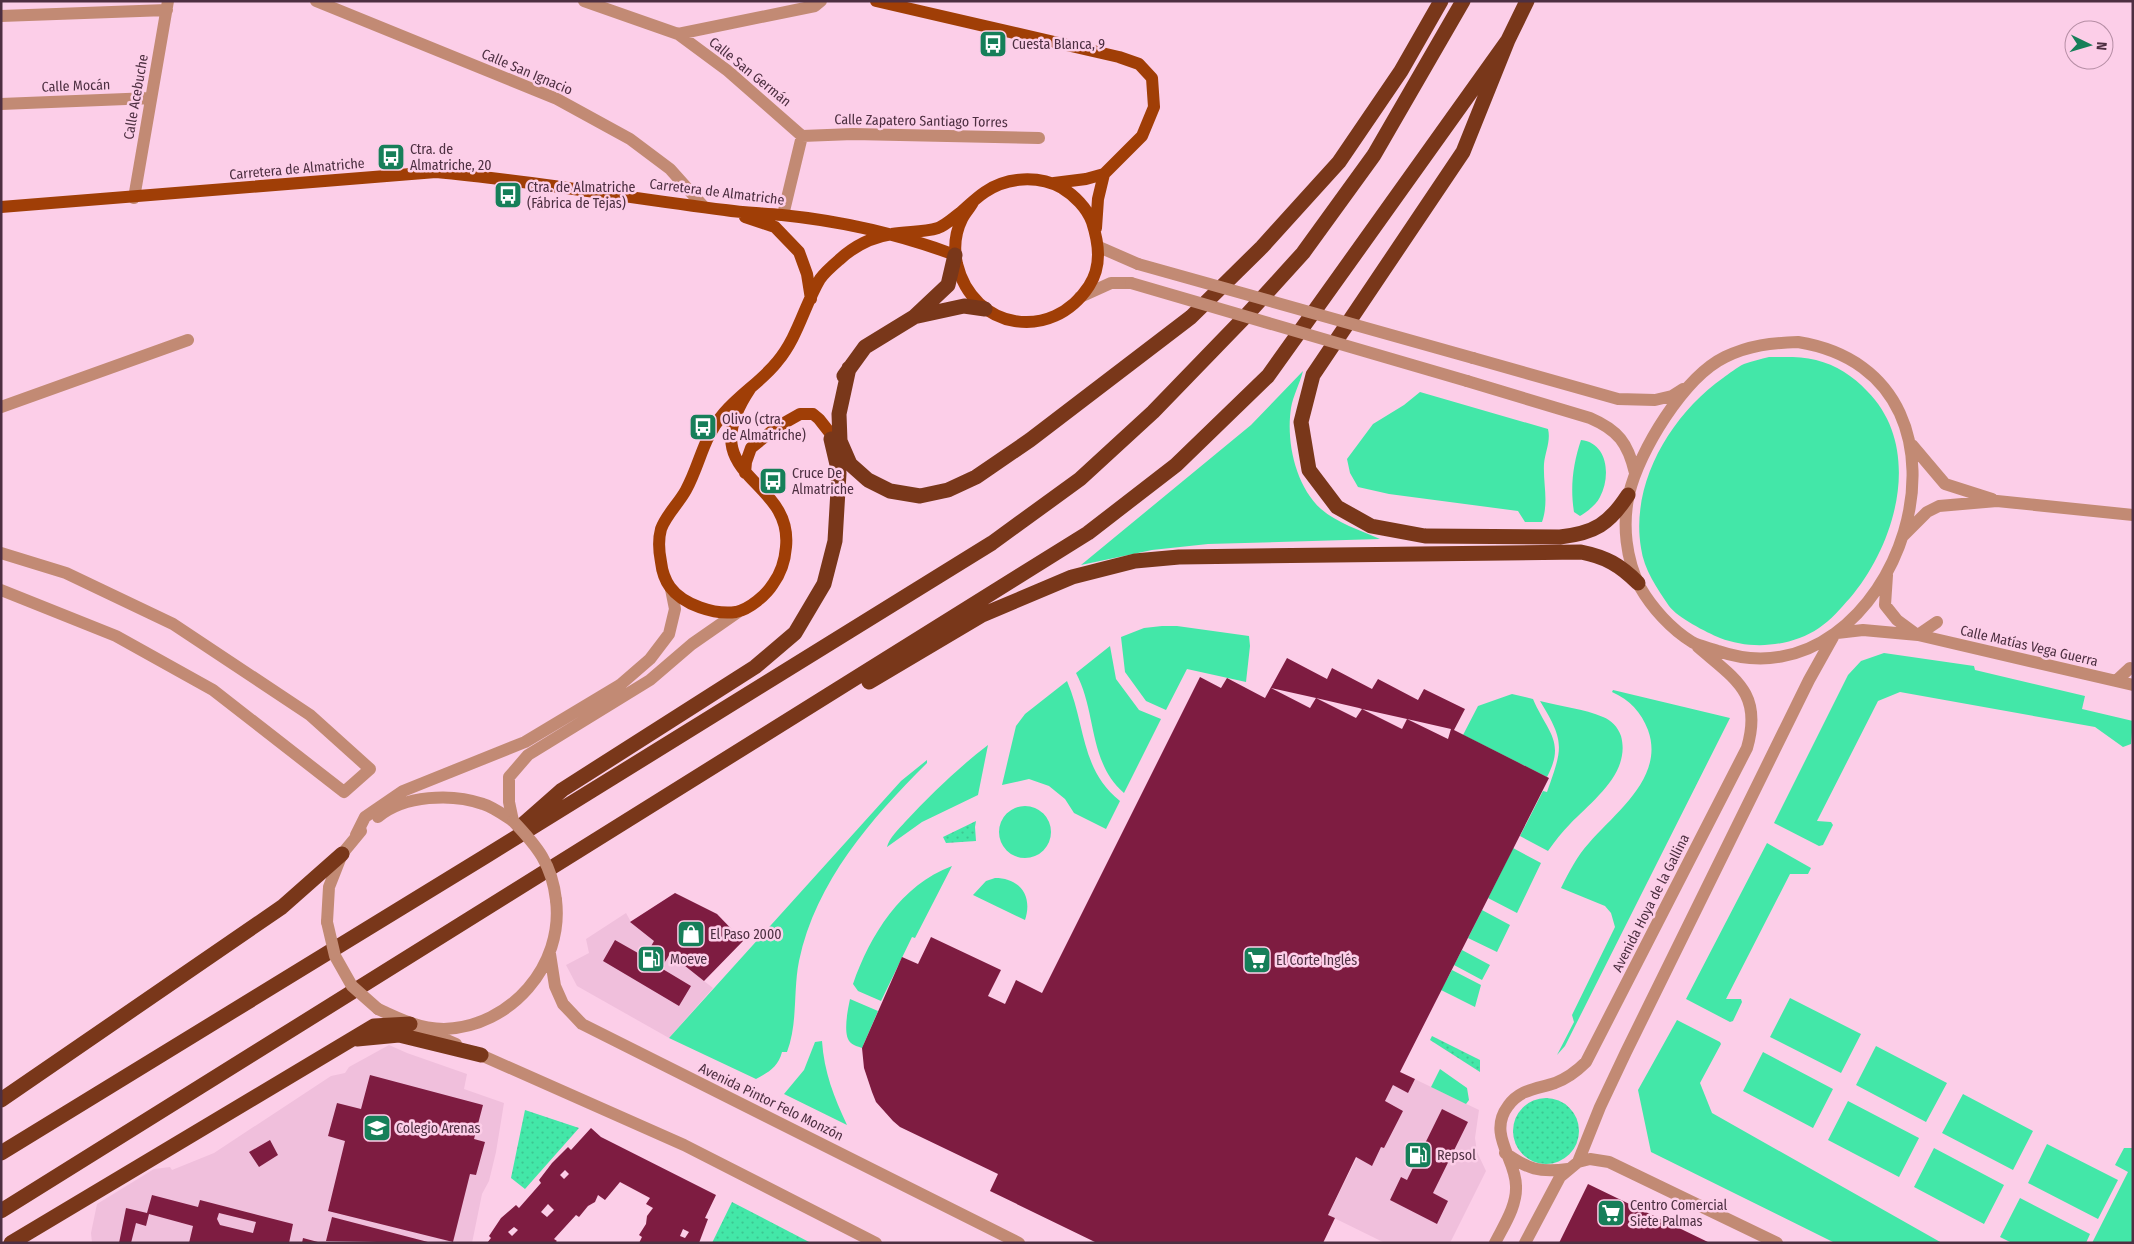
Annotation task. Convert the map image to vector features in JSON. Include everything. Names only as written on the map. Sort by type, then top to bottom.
[{"type":"highway","points":[[849,368],[841,404],[840,440],[850,464],[868,480],[890,491],[920,496],[948,490],[976,477],[1030,440],[1191,317],[1262,247],[1339,162],[1401,71],[1441,1]]},
{"type":"highway","points":[[1,1153],[992,543],[1080,479],[1153,412],[1243,319],[1303,253],[1374,155],[1462,1]]},
{"type":"highway","points":[[1527,1],[1508,40],[1463,152],[1313,375],[1300,422],[1309,470],[1337,507],[1370,526],[1425,536],[1560,538],[1574,536],[1594,530],[1611,519],[1628,495]]},
{"type":"highway","points":[[1,1211],[1088,533],[1176,465],[1268,376],[1508,40]]},
{"type":"highway","points":[[486,856],[562,790],[755,667],[795,633],[824,584],[835,540],[839,473],[830,433],[830,409],[836,390],[865,346],[914,317],[948,285],[955,255]]},
{"type":"highway","points":[[914,317],[964,306],[985,309]]},
{"type":"highway","points":[[761,738],[878,677],[982,615],[1072,577],[1135,562],[1179,557],[1581,552],[1601,556],[1628,572],[1638,583]]},
{"type":"highway","points":[[1,1100],[282,907],[342,854]]},
{"type":"highway","points":[[11,1243],[350,1039],[374,1026],[410,1024]]},
{"type":"highway","points":[[350,1039],[399,1035],[481,1054]]},
{"type":"main road","points":[[876,1],[1119,57],[1139,64],[1152,78],[1154,107],[1142,136],[1104,174],[1054,184]]},
{"type":"main road","name":"Carretera de Almatriche","points":[[1,207],[134,198],[436,172],[726,210],[834,222],[890,234]]},
{"type":"main road","points":[[1095,233],[1098,199],[1104,174]]},
{"type":"main road","points":[[750,390],[726,410],[707,436],[686,489],[661,530],[658,552],[663,572],[671,589],[692,605],[716,611],[738,612],[758,600],[774,584],[784,562],[787,535],[779,510],[745,474],[735,459],[732,442],[732,422],[738,407],[750,390],[782,355],[796,333],[822,276],[852,248],[890,234],[917,233],[942,227],[985,192],[999,184],[1015,180],[1036,180],[1054,184],[1067,191],[1081,203],[1090,216],[1099,247],[1098,263],[1091,284],[1068,309],[1057,316],[1033,322],[1020,322],[996,316],[985,309],[967,291],[961,280],[955,255],[956,239],[962,220],[973,202]]},
{"type":"main road","points":[[726,210],[776,227],[799,252],[807,274],[811,299]]},
{"type":"main road","points":[[890,234],[955,255]]},
{"type":"main road","points":[[745,474],[746,462],[751,448],[777,427],[800,414],[813,414],[819,418],[830,433]]},
{"type":"street","name":"Calle San Ignacio","points":[[316,1],[557,99],[630,139],[670,169],[704,207]]},
{"type":"street","name":"Calle San Germán","points":[[584,1],[678,34],[728,72],[802,136]]},
{"type":"street","name":"Calle San Germán","points":[[678,34],[815,6],[821,1]]},
{"type":"street","points":[[1,16],[167,6]]},
{"type":"street","name":"Calle Acebuche","points":[[134,198],[167,6]]},
{"type":"street","name":"Calle Mocán","points":[[1,104],[151,98]]},
{"type":"street","name":"Calle Zapatero Santiago Torres","points":[[802,136],[853,134],[1038,138]]},
{"type":"street","points":[[782,215],[802,136]]},
{"type":"street","points":[[1099,247],[1138,264],[1618,399],[1654,400],[1672,396],[1689,386],[1722,358],[1765,343],[1798,342],[1818,345],[1852,361],[1884,386],[1904,421],[1912,445],[1913,485],[1903,536],[1887,572],[1859,613],[1836,634],[1804,650],[1783,656],[1763,658],[1730,656],[1692,642]]},
{"type":"street","points":[[1080,297],[1111,283],[1132,283],[1590,418],[1606,424],[1617,433],[1630,452],[1635,472]]},
{"type":"street","points":[[1,407],[188,340]]},
{"type":"street","name":"Avenida Hoya de la Gallina","points":[[1495,1243],[1511,1212],[1516,1186],[1515,1175],[1505,1153],[1501,1128],[1507,1107],[1524,1092],[1566,1078],[1576,1072],[1586,1062],[1746,748],[1751,733],[1752,720],[1747,695],[1739,682],[1664,619],[1648,600],[1638,583],[1630,562],[1626,534],[1628,495],[1635,472],[1665,415],[1689,386]]},
{"type":"street","points":[[1912,445],[1945,484],[1997,501]]},
{"type":"street","points":[[1903,536],[1924,516],[1939,506],[1997,501],[2133,515]]},
{"type":"street","points":[[1,553],[66,573],[173,624],[310,715],[370,768],[344,792],[213,690],[116,636],[1,590]]},
{"type":"street","name":"Calle Matías Vega Guerra","points":[[1887,572],[1885,605],[1897,620],[1918,635]]},
{"type":"street","points":[[356,836],[365,817],[403,790],[525,742],[620,685],[650,659],[669,634],[675,609],[671,589]]},
{"type":"street","points":[[508,818],[509,777],[528,756],[650,680],[692,644],[738,612]]},
{"type":"street","points":[[1918,635],[1936,622]]},
{"type":"street","name":"Calle Matías Vega Guerra","points":[[1836,634],[1863,630],[1918,635],[2133,685]]},
{"type":"street","points":[[1525,1243],[1553,1187],[1573,1166],[1626,1052],[1809,680],[1836,634]]},
{"type":"street","points":[[2116,682],[2130,668]]},
{"type":"street","points":[[410,1024],[444,1029],[478,1023],[508,1008],[533,984],[550,954],[558,918],[554,881],[538,848],[508,818],[483,804],[449,796],[414,800],[382,813],[356,836],[342,854],[329,887],[327,922],[335,956],[352,986],[378,1009],[410,1024],[684,1145],[876,1243]]},
{"type":"street","name":"Avenida Pintor Felo Monzón","points":[[550,954],[555,986],[563,1004],[582,1024],[1019,1243]]},
{"type":"street","points":[[1505,1153],[1521,1164],[1540,1171],[1573,1166],[1590,1159],[1609,1162],[1777,1243]]},
{"type":"shaded area","name":"Moeve","points":[[675,893],[717,914],[743,941],[704,981],[713,988],[669,1038],[577,986],[566,965],[589,953],[586,939],[626,913],[631,922]]},
{"type":"shaded area","name":"Colegio Arenas","points":[[389,1045],[467,1074],[464,1089],[504,1103],[496,1152],[489,1181],[482,1194],[472,1243],[92,1243],[91,1233],[97,1204],[154,1169],[170,1167],[172,1170],[214,1153],[331,1076],[345,1073],[349,1067]]},
{"type":"shaded area","name":"Repsol","points":[[1400,1072],[1479,1110],[1475,1138],[1477,1152],[1486,1171],[1450,1243],[1385,1243],[1328,1215]]},
{"type":"green space","points":[[1769,357],[1799,357],[1816,360],[1837,368],[1856,381],[1867,391],[1885,414],[1895,440],[1899,467],[1897,496],[1891,524],[1880,551],[1866,576],[1850,598],[1828,621],[1808,634],[1784,643],[1758,645],[1732,642],[1720,638],[1673,611],[1656,586],[1645,564],[1641,548],[1639,524],[1642,499],[1648,475],[1658,452],[1671,431],[1704,393],[1723,378],[1741,365]]},
{"type":"green space","points":[[1303,371],[1292,403],[1290,421],[1291,448],[1299,475],[1312,499],[1327,514],[1380,539],[1208,544],[1152,550],[1081,565],[1251,425]]},
{"type":"green space","points":[[1420,392],[1548,429],[1544,464],[1545,507],[1542,522],[1525,522],[1518,511],[1389,494],[1358,487],[1350,473],[1347,459],[1373,424],[1404,405]]},
{"type":"green space","points":[[1581,440],[1590,442],[1597,447],[1605,462],[1606,471],[1600,497],[1592,508],[1580,516],[1574,512],[1572,485],[1574,467]]},
{"type":"green space","points":[[1177,626],[1249,636],[1250,646],[1246,682],[1187,669],[1166,710],[1146,701],[1125,672],[1121,637],[1144,628]]},
{"type":"green space","points":[[1110,646],[1116,679],[1139,710],[1161,719],[1124,793],[1112,781],[1104,767],[1094,736],[1083,688],[1076,673]]},
{"type":"green space","points":[[1884,653],[1974,666],[1975,670],[2085,696],[2082,709],[2133,721],[2131,744],[2123,747],[2095,727],[1900,692],[1878,701],[1817,821],[1831,822],[1833,825],[1823,845],[1819,846],[1774,823],[1848,675],[1861,661]]},
{"type":"green space","points":[[1067,681],[1091,761],[1107,788],[1120,801],[1106,829],[1074,813],[1065,799],[1049,786],[1029,779],[1002,785],[1016,726],[1025,714]]},
{"type":"green space","points":[[1613,690],[1730,718],[1565,1046],[1557,1055],[1574,1022],[1572,1015],[1615,927],[1611,913],[1605,906],[1561,888],[1585,848],[1635,792],[1644,778],[1650,763],[1651,747],[1645,724],[1634,707],[1612,692]]},
{"type":"green space","points":[[1512,694],[1533,699],[1552,737],[1555,745],[1555,754],[1547,777],[1463,735],[1478,706]]},
{"type":"green space","points":[[1540,701],[1606,718],[1614,724],[1620,733],[1623,749],[1615,774],[1608,785],[1564,830],[1548,851],[1520,836],[1543,791],[1547,792],[1558,754],[1559,745],[1554,726]]},
{"type":"green space","points":[[988,745],[978,795],[922,822],[887,847],[890,840],[925,801],[955,772]]},
{"type":"green space","points":[[927,760],[927,763],[866,829],[832,878],[818,904],[807,932],[799,961],[793,1030],[787,1052],[782,1052],[775,1065],[756,1079],[669,1038],[901,781]]},
{"type":"green space","points":[[1025,806],[1035,808],[1043,814],[1049,822],[1051,832],[1049,842],[1043,850],[1035,856],[1025,858],[1015,856],[1007,850],[1001,842],[999,832],[1001,822],[1007,814],[1015,808]]},
{"type":"green space","points":[[976,821],[976,841],[946,843],[943,837]]},
{"type":"green space","points":[[1767,843],[1811,868],[1808,874],[1790,874],[1726,999],[1741,999],[1742,1002],[1733,1021],[1730,1022],[1686,999]]},
{"type":"green space","points":[[1513,848],[1541,863],[1517,913],[1488,898]]},
{"type":"green space","points":[[952,866],[915,938],[912,937],[881,1001],[858,991],[853,984],[860,966],[878,930],[890,914],[917,886]]},
{"type":"green space","points":[[995,878],[1011,881],[1022,890],[1026,896],[1027,903],[1025,920],[973,895],[986,881]]},
{"type":"green space","points":[[1482,910],[1510,925],[1497,952],[1468,938]]},
{"type":"green space","points":[[1462,950],[1490,965],[1482,980],[1454,965]]},
{"type":"green space","points":[[1452,970],[1481,985],[1475,1007],[1441,990]]},
{"type":"green space","points":[[1790,998],[1861,1034],[1841,1073],[1770,1037]]},
{"type":"green space","points":[[850,999],[878,1011],[862,1048],[848,1040],[846,1022]]},
{"type":"green space","points":[[1677,1020],[1721,1044],[1700,1083],[1712,1113],[1942,1243],[1835,1243],[1651,1152],[1638,1090]]},
{"type":"green space","points":[[1432,1036],[1480,1060],[1480,1072],[1430,1040]]},
{"type":"green space","points":[[822,1041],[830,1084],[847,1125],[784,1094],[804,1070],[815,1042]]},
{"type":"green space","points":[[1876,1046],[1947,1083],[1926,1122],[1856,1085]]},
{"type":"green space","points":[[1763,1052],[1833,1089],[1813,1128],[1743,1091]]},
{"type":"green space","points":[[1440,1069],[1467,1088],[1469,1100],[1466,1104],[1431,1087]]},
{"type":"green space","points":[[1963,1094],[2033,1131],[2013,1170],[1942,1133]]},
{"type":"green space","points":[[1539,1098],[1553,1098],[1565,1103],[1574,1112],[1579,1124],[1577,1144],[1570,1155],[1553,1164],[1539,1164],[1527,1159],[1518,1150],[1513,1138],[1513,1124],[1518,1112],[1527,1103]]},
{"type":"green space","points":[[1848,1101],[1919,1138],[1899,1177],[1828,1140]]},
{"type":"green space","points":[[525,1110],[579,1128],[525,1189],[511,1178]]},
{"type":"green space","points":[[2047,1144],[2118,1180],[2098,1219],[2028,1183]]},
{"type":"green space","points":[[1934,1148],[2004,1185],[1984,1224],[1914,1187]]},
{"type":"green space","points":[[2124,1148],[2133,1148],[2133,1243],[2092,1243],[2128,1172],[2115,1165]]},
{"type":"green space","points":[[2020,1198],[2090,1234],[2086,1243],[2012,1243],[2000,1237]]},
{"type":"green space","points":[[732,1202],[811,1243],[712,1243]]},
{"type":"building","name":"El Corte Inglés","points":[[1287,658],[1327,679],[1332,668],[1372,689],[1378,679],[1418,700],[1424,689],[1465,709],[1454,730],[1549,778],[1400,1072],[1415,1079],[1408,1093],[1393,1085],[1385,1101],[1403,1111],[1384,1148],[1381,1147],[1372,1166],[1356,1157],[1328,1215],[1335,1218],[1323,1243],[1097,1243],[990,1191],[998,1174],[900,1127],[876,1102],[864,1068],[862,1048],[902,957],[918,964],[931,937],[1001,970],[988,996],[1005,1004],[1016,980],[1042,993],[1200,677],[1221,688],[1227,678],[1265,698]],"holes":[[[1271,688],[1316,698],[1310,708]],[[1316,698],[1362,709],[1356,718]],[[1362,709],[1407,719],[1402,729]],[[1407,719],[1451,729],[1448,739]]]},
{"type":"building","name":"El Paso 2000","points":[[675,893],[717,914],[743,941],[704,981],[670,954],[661,968],[691,986],[679,1006],[603,961],[615,940],[645,957],[654,941],[630,922]]},
{"type":"building","points":[[370,1075],[483,1105],[474,1139],[485,1142],[476,1175],[470,1174],[453,1242],[328,1211],[345,1141],[328,1136],[337,1103],[361,1109]]},
{"type":"building","points":[[1442,1109],[1468,1122],[1433,1193],[1448,1201],[1437,1224],[1390,1200],[1401,1177],[1407,1180]]},
{"type":"building","points":[[591,1128],[601,1137],[716,1195],[705,1218],[708,1219],[699,1243],[639,1243],[642,1237],[639,1235],[646,1224],[647,1216],[653,1208],[646,1204],[650,1198],[620,1182],[605,1200],[598,1195],[595,1202],[588,1206],[579,1217],[576,1215],[554,1239],[557,1241],[555,1243],[487,1243],[491,1238],[489,1236],[501,1218],[516,1205],[519,1208],[541,1183],[539,1180],[552,1163],[568,1147],[571,1150]],"holes":[[[565,1170],[569,1174],[564,1179],[560,1175]],[[548,1204],[554,1210],[547,1217],[541,1212]],[[514,1227],[518,1230],[512,1236],[508,1232]],[[683,1229],[689,1232],[685,1238],[680,1236]]]},
{"type":"building","points":[[270,1140],[278,1155],[259,1167],[249,1152]]},
{"type":"building","name":"Centro Comercial Siete Palmas","points":[[1588,1184],[1710,1243],[1559,1243]]},
{"type":"building","points":[[152,1195],[198,1207],[200,1200],[293,1224],[289,1243],[189,1243],[193,1226],[149,1214],[146,1226],[136,1223],[131,1243],[119,1243],[126,1208],[147,1213]],"holes":[[[219,1213],[256,1222],[253,1233],[220,1225],[217,1219]]]},
{"type":"building","points":[[332,1217],[428,1242],[428,1243],[326,1241]]},
{"type":"building","points":[[303,1238],[318,1242],[318,1243],[302,1243]]},
{"type":"place","name":"Cuesta Blanca, 9","points":[[993,44]]},
{"type":"place","name":"Ctra. de Almatriche, 20","points":[[391,157]]},
{"type":"place","name":"Ctra. de Almatriche (Fábrica de Tejas)","points":[[508,195]]},
{"type":"place","name":"Olivo (ctra. de Almatriche)","points":[[703,427]]},
{"type":"place","name":"Cruce De Almatriche","points":[[773,481]]},
{"type":"place","name":"El Paso 2000","points":[[691,934]]},
{"type":"place","name":"Moeve","points":[[651,959]]},
{"type":"place","name":"El Corte Inglés","points":[[1257,960]]},
{"type":"place","name":"Colegio Arenas","points":[[377,1128]]},
{"type":"place","name":"Repsol","points":[[1418,1155]]},
{"type":"place","name":"Centro Comercial Siete Palmas","points":[[1611,1213]]}]
